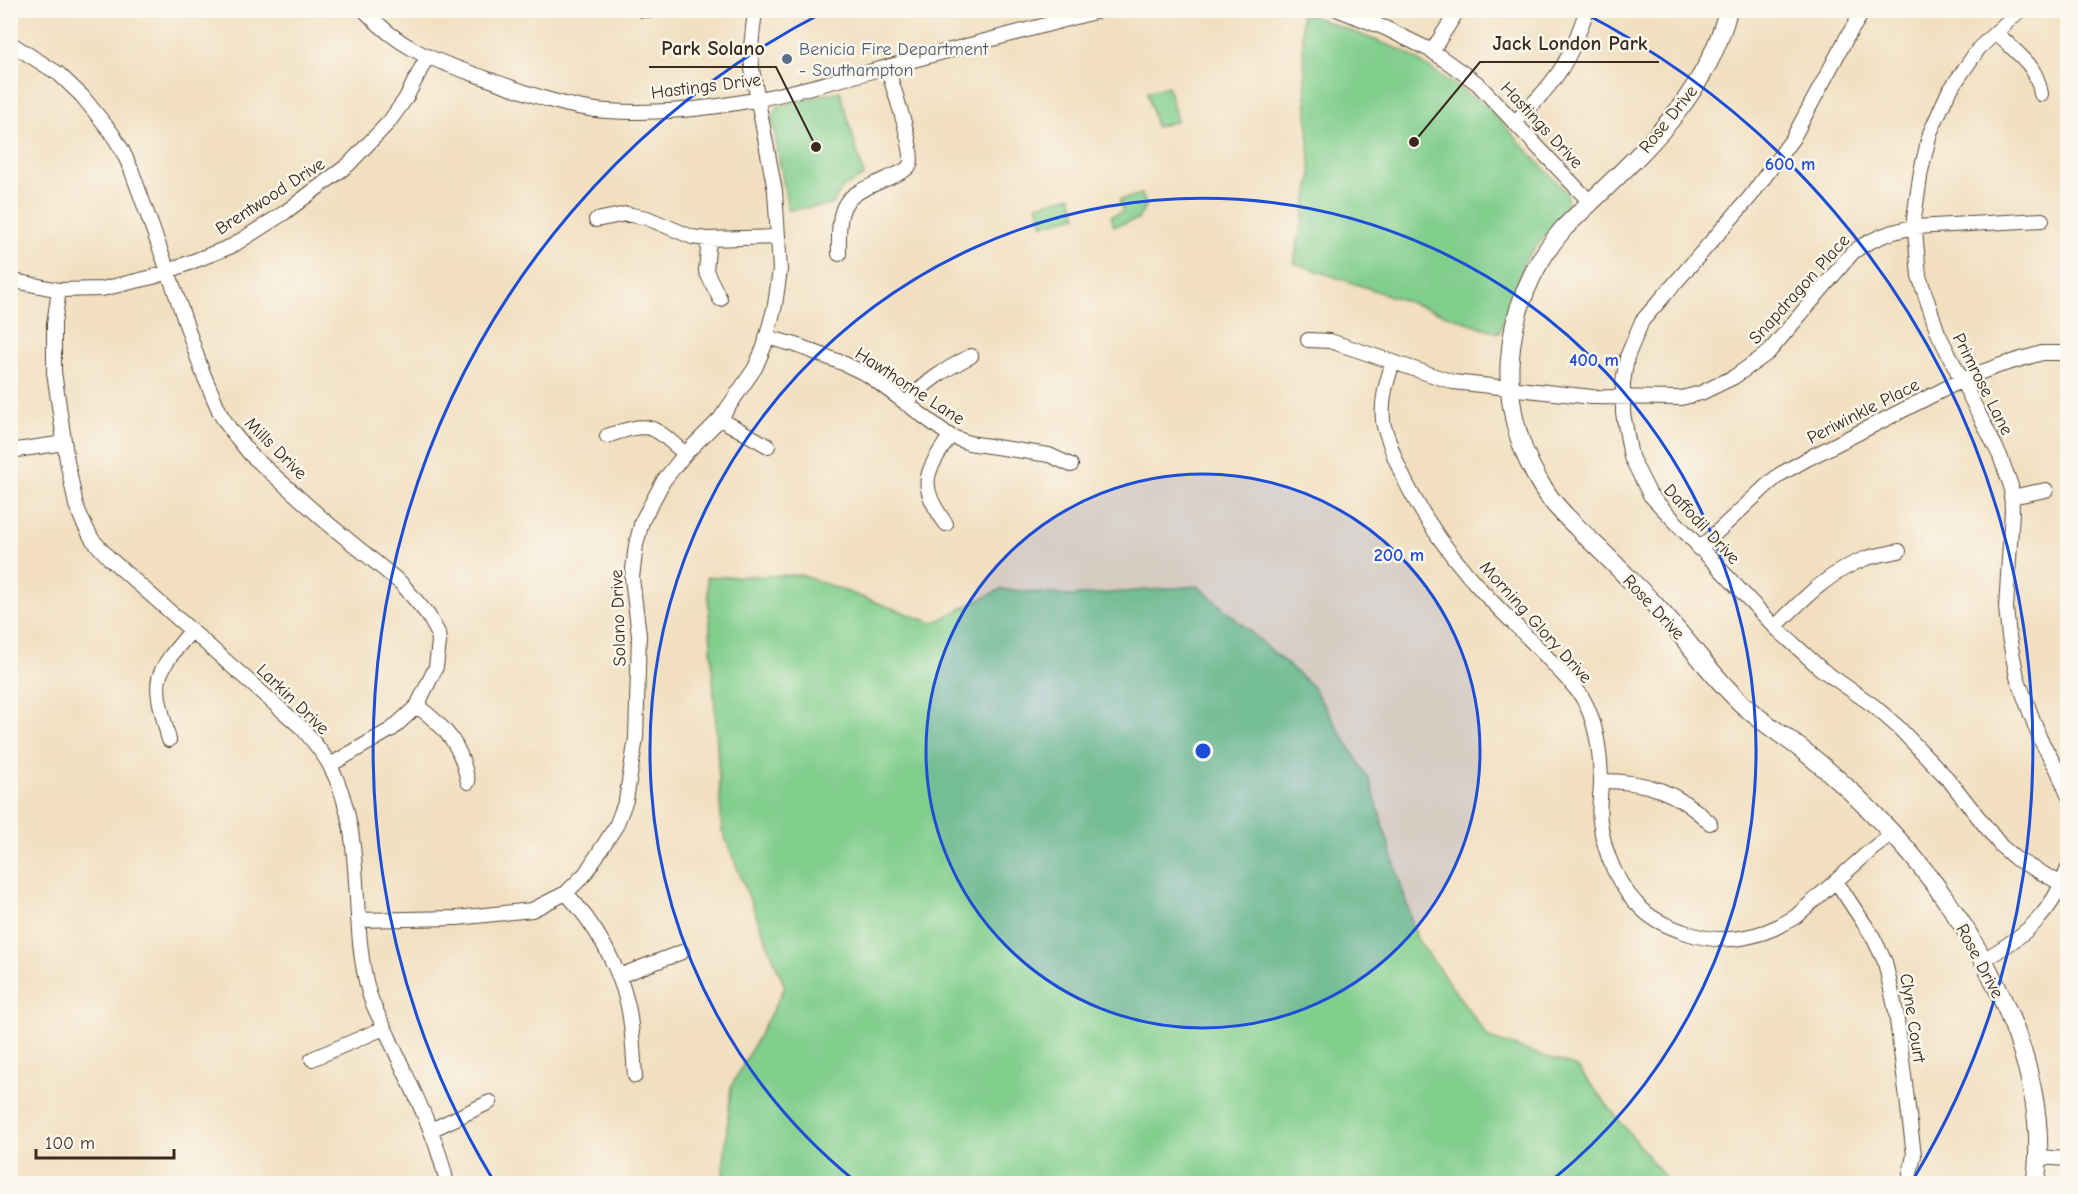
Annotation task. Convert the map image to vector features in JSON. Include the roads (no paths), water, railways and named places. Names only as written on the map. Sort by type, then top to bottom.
[{"type":"main road","name":"Rose Drive","points":[[1728,10],[1719,40],[1696,87],[1669,124],[1648,147],[1552,242],[1522,296],[1511,335],[1508,356],[1509,388],[1515,427],[1535,474],[1564,515],[1656,607],[1735,697],[1760,720],[1808,754],[1893,833],[1944,898],[1983,960],[2004,1006],[2030,1074],[2038,1120],[2035,1184]]},
{"type":"street","name":"Hastings Drive","points":[[364,10],[392,37],[407,48],[427,57],[568,106],[607,111],[665,111],[758,99],[1102,10]]},
{"type":"street","points":[[643,10],[661,10]]},
{"type":"street","name":"Solano Drive","points":[[358,920],[457,918],[531,910],[566,893],[585,874],[610,835],[626,800],[636,738],[638,677],[639,635],[632,578],[642,521],[650,502],[664,480],[685,453],[720,419],[755,368],[775,305],[780,270],[775,191],[752,69],[751,47],[756,10]]},
{"type":"street","points":[[1432,51],[1458,10]]},
{"type":"street","points":[[1515,122],[1544,92],[1561,70],[1575,43],[1587,10]]},
{"type":"street","name":"Daffodil Drive","points":[[1864,10],[1847,36],[1793,138],[1728,224],[1665,292],[1642,321],[1627,357],[1622,398],[1631,457],[1650,495],[1774,627],[1821,669],[1874,706],[1898,727],[1949,780],[2001,846],[2016,860],[2062,884]]},
{"type":"street","name":"Primrose Lane","points":[[2020,10],[1979,48],[1948,93],[1930,133],[1921,171],[1914,218],[1919,276],[1938,333],[1960,381],[2000,456],[2011,486],[2006,608],[2009,637],[2017,677],[2036,729],[2067,795]]},
{"type":"street","name":"Hastings Drive","points":[[1343,11],[1432,51],[1477,83],[1590,202]]},
{"type":"street","points":[[1996,32],[2026,60],[2038,77],[2041,94]]},
{"type":"street","name":"Mills Drive","points":[[10,43],[59,74],[82,96],[111,132],[131,169],[202,371],[221,415],[230,429],[250,454],[325,521],[402,584],[428,615],[438,633],[436,667],[417,706],[392,729],[330,765]]},
{"type":"street","name":"Brentwood Drive","points":[[10,280],[59,290],[102,289],[128,284],[168,271],[232,246],[284,213],[348,165],[389,122],[406,98],[427,57]]},
{"type":"street","points":[[839,254],[838,223],[845,203],[852,196],[903,171],[910,165],[911,150],[887,67]]},
{"type":"street","points":[[596,220],[626,213],[647,218],[692,237],[709,239],[778,237]]},
{"type":"street","name":"Snapdragon Place","points":[[1308,340],[1330,341],[1453,382],[1622,398],[1681,398],[1701,393],[1734,377],[1768,352],[1853,252],[1880,236],[1915,226],[2042,220]]},
{"type":"street","points":[[709,239],[706,271],[720,299]]},
{"type":"street","name":"Larkin Drive","points":[[59,290],[54,324],[54,372],[76,505],[92,539],[109,558],[302,728],[330,765],[342,795],[350,829],[364,973],[370,995],[436,1141],[447,1184]]},
{"type":"street","name":"Hawthorne Lane","points":[[766,337],[796,345],[868,375],[950,436],[969,443],[1049,455],[1071,465]]},
{"type":"street","name":"Periwinkle Place","points":[[1700,549],[1779,475],[1960,381],[2001,365],[2042,353],[2067,353]]},
{"type":"street","points":[[906,404],[920,388],[971,356]]},
{"type":"street","name":"Morning Glory Drive","points":[[1393,362],[1383,400],[1383,422],[1394,458],[1413,495],[1458,562],[1481,591],[1537,646],[1582,698],[1599,743],[1600,820],[1606,851],[1616,874],[1643,910],[1669,927],[1700,937],[1728,941],[1764,932],[1788,921],[1893,833]]},
{"type":"street","points":[[720,419],[768,446]]},
{"type":"street","points":[[607,436],[634,427],[646,427],[659,430],[685,453]]},
{"type":"street","points":[[946,524],[934,507],[926,485],[928,472],[950,436]]},
{"type":"street","points":[[10,451],[64,443]]},
{"type":"street","points":[[2011,497],[2046,490]]},
{"type":"street","points":[[1774,627],[1805,597],[1850,566],[1866,558],[1899,551]]},
{"type":"street","points":[[169,740],[157,693],[158,680],[161,668],[169,656],[192,630]]},
{"type":"street","points":[[417,706],[439,722],[455,743],[464,761],[468,782]]},
{"type":"street","points":[[1601,781],[1621,781],[1658,788],[1694,807],[1710,823]]},
{"type":"street","points":[[1983,960],[2025,932],[2051,905],[2062,884],[2067,867]]},
{"type":"street","name":"Clyne Court","points":[[1836,881],[1873,937],[1885,962],[1890,980],[1914,1155],[1910,1174]]},
{"type":"street","points":[[566,893],[592,927],[619,976],[628,1004],[635,1076]]},
{"type":"street","points":[[619,976],[682,952]]},
{"type":"street","points":[[312,1059],[384,1028]]},
{"type":"street","points":[[431,1130],[490,1102]]},
{"type":"street","points":[[2038,1157],[2067,1159]]},
{"type":"place","name":"Benicia Fire Department - Southampton","points":[[787,59]]},
{"type":"place","name":"Jack London Park","points":[[1414,142]]},
{"type":"place","name":"Park Solano","points":[[816,147]]}]
